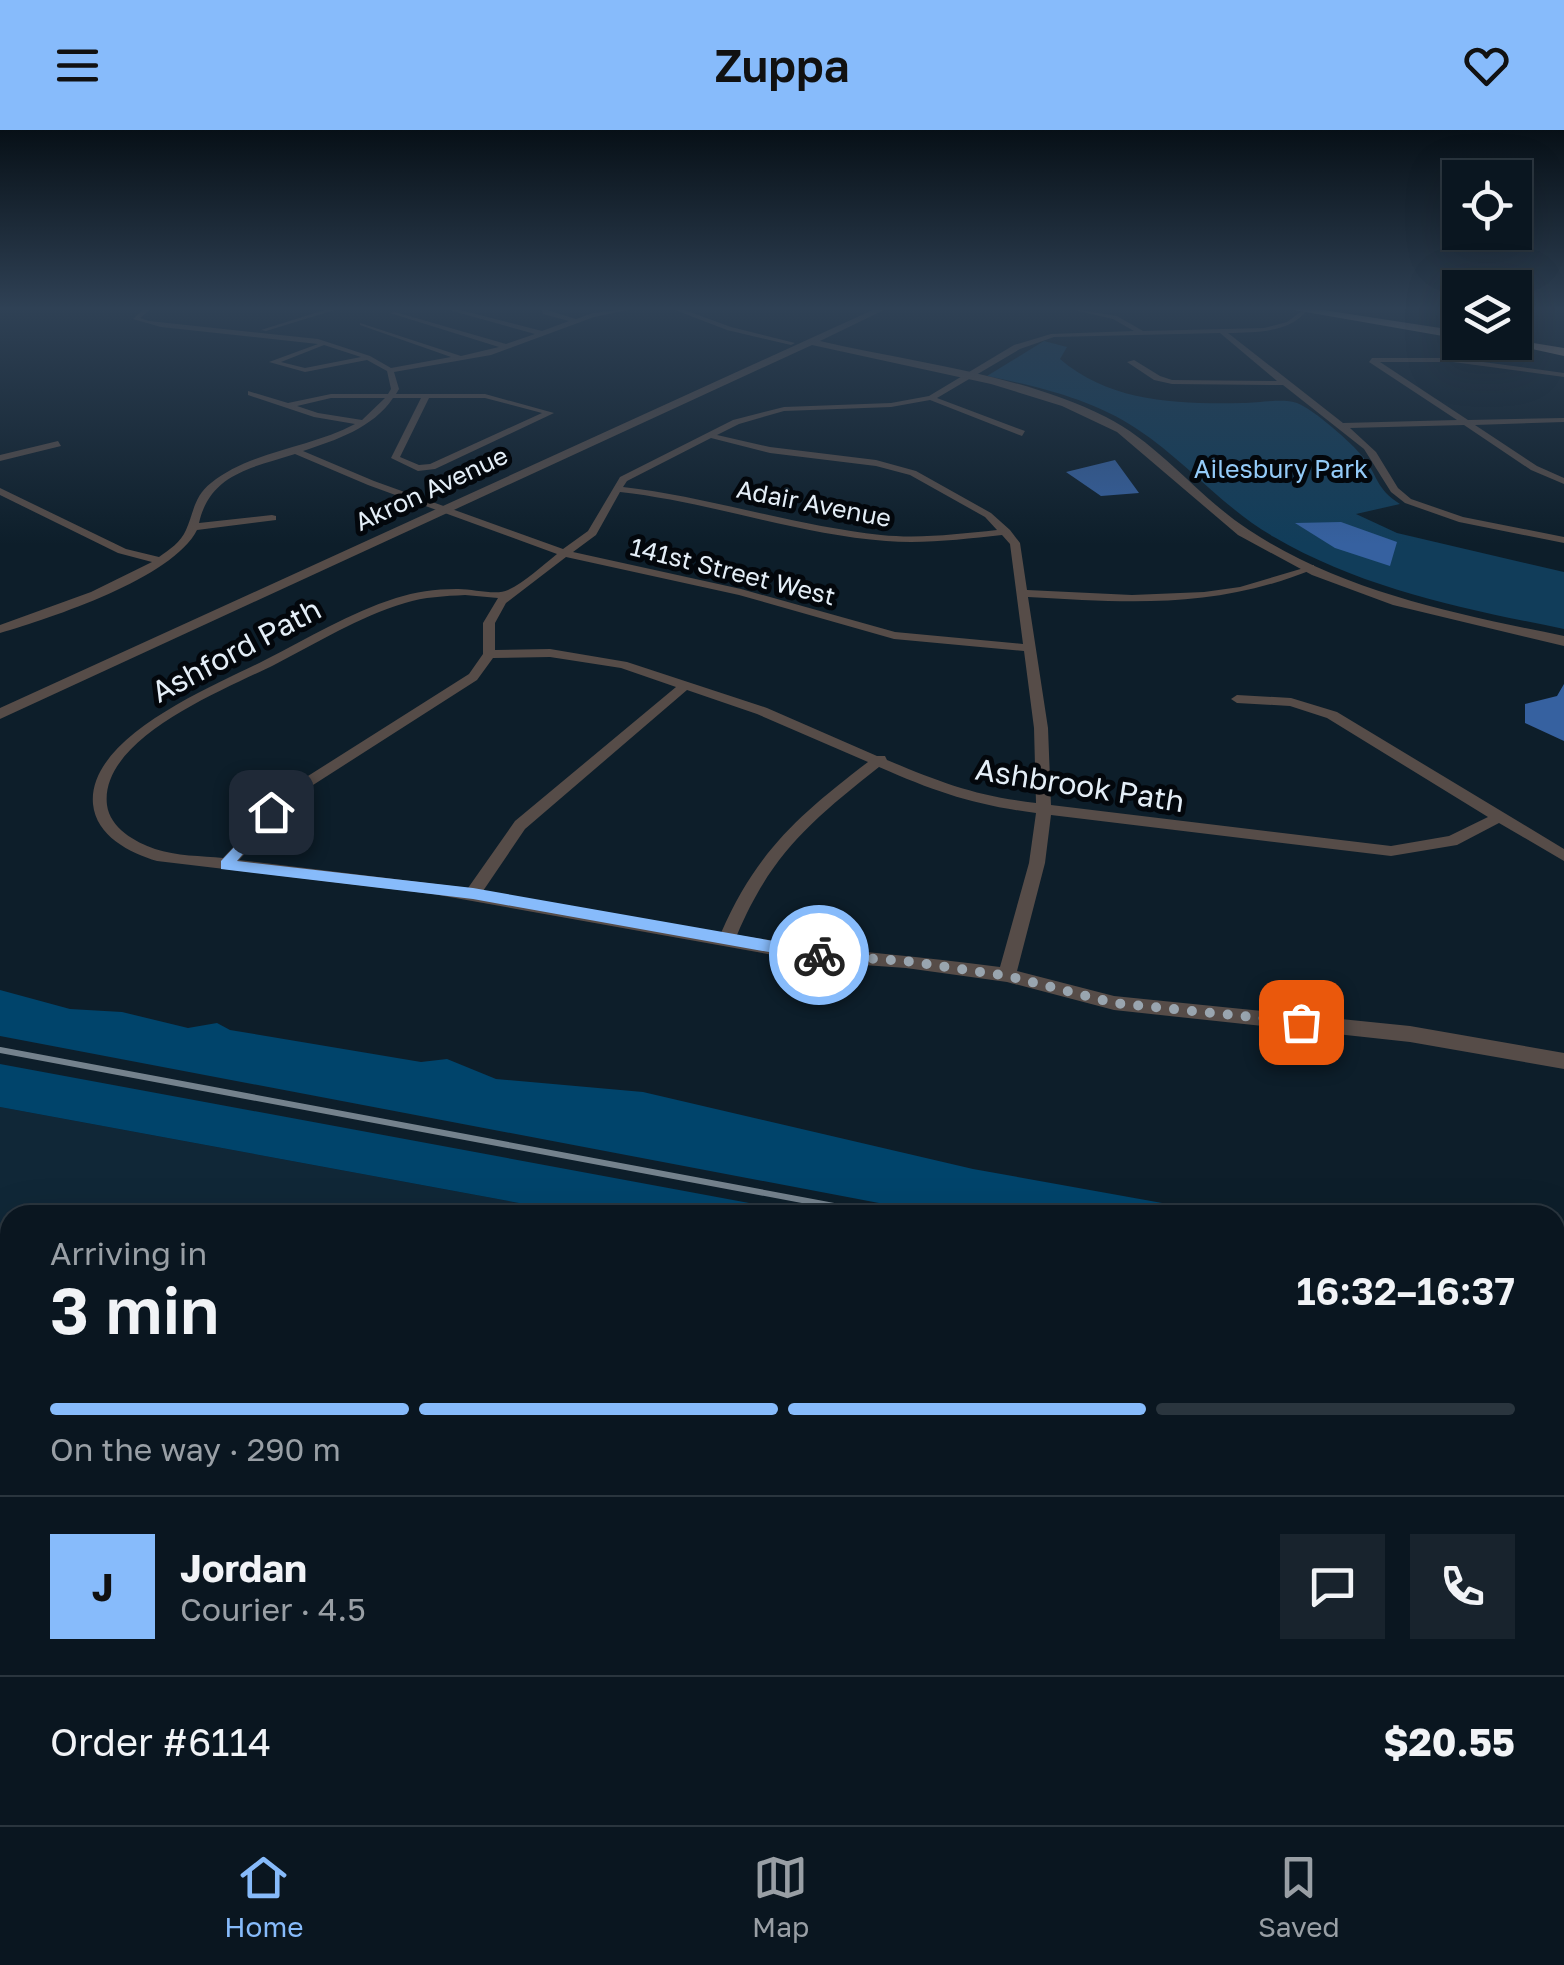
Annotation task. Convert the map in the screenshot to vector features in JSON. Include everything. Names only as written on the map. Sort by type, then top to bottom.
[{"type":"street","points":[[0,628],[160,561],[183,544],[194,527],[196,505],[210,488],[238,470],[362,422],[391,398],[394,387]]},
{"type":"street","name":"Akron Avenue","points":[[0,706],[702,387]]},
{"type":"street","points":[[226,865],[294,791],[466,683],[490,654],[488,624],[505,596],[592,532],[615,489],[631,474],[751,417],[784,410],[891,404],[930,398],[950,387]]},
{"type":"street","points":[[1006,387],[1055,400],[1116,426],[1225,520],[1310,568],[1402,602],[1564,641]]},
{"type":"street","points":[[1289,387],[1374,455],[1389,484],[1408,501],[1564,540]]},
{"type":"street","points":[[1412,387],[1510,452],[1564,481]]},
{"type":"street","points":[[251,393],[326,417],[362,422]]},
{"type":"street","points":[[288,405],[331,396],[492,396],[550,416],[432,467],[418,468],[395,458],[426,397]]},
{"type":"street","points":[[930,398],[1022,433]]},
{"type":"street","points":[[1339,426],[1564,420]]},
{"type":"street","points":[[708,435],[770,450],[894,467],[948,492],[1006,532],[1017,550],[1040,728],[1044,812],[1037,863],[1008,976]]},
{"type":"street","points":[[0,458],[58,444]]},
{"type":"street","name":"141st Street West","points":[[294,451],[566,554],[756,596],[894,634],[1029,648]]},
{"type":"street","points":[[1510,452],[1564,470]]},
{"type":"street","name":"Adair Avenue","points":[[615,489],[662,492],[878,538],[930,539],[1006,532]]},
{"type":"street","points":[[0,491],[122,551],[160,561]]},
{"type":"street","name":"Akron Avenue","points":[[0,714],[438,508]]},
{"type":"street","points":[[194,527],[272,518]]},
{"type":"street","points":[[1022,593],[1200,597],[1252,589],[1310,568]]},
{"type":"street","name":"Ashford Path","points":[[505,596],[443,593],[385,606],[170,714],[128,746],[108,770],[101,788],[100,810],[108,827],[125,842],[157,856],[473,894],[807,954],[906,961],[1008,976],[1114,1003],[1410,1034],[1564,1062]]},
{"type":"street","name":"Ashbrook Path","points":[[490,654],[588,658],[686,685],[793,722],[959,794],[1044,812],[1392,851],[1452,841],[1500,817]]},
{"type":"street","points":[[473,894],[520,825],[686,685]]},
{"type":"street","points":[[1237,699],[1291,702],[1322,711],[1564,856]]},
{"type":"street","points":[[726,938],[745,891],[770,854],[813,812],[880,759]]},
{"type":"shaded area","points":[[1115,460],[1139,493],[1101,496],[1066,472]]},
{"type":"shaded area","points":[[1341,522],[1397,542],[1390,566],[1335,548],[1295,523]]},
{"type":"shaded area","points":[[1564,684],[1564,741],[1525,723],[1525,704],[1557,696]]},
{"type":"shaded area","points":[[0,990],[70,1009],[122,1012],[188,1028],[217,1023],[230,1030],[421,1062],[447,1059],[496,1079],[643,1092],[973,1169],[1173,1205],[889,1205],[0,1036]]},
{"type":"shaded area","points":[[0,1064],[760,1205],[530,1205],[0,1107]]},
{"type":"shaded area","points":[[0,1107],[530,1205],[0,1205]]},
{"type":"green space","name":"Ailesbury Park","points":[[1034,387],[1107,387],[1170,401],[1285,401],[1304,406],[1358,451],[1382,487],[1400,504],[1356,514],[1397,533],[1564,572],[1564,629],[1415,595],[1308,555],[1255,525],[1155,442],[1120,419],[1065,395]]},
{"type":"railway","points":[[0,1050],[829,1205]]},
{"type":"way so far","points":[[819,955],[906,961],[1008,976],[1114,1003],[1301,1022]]},
{"type":"route","points":[[271,812],[226,865],[473,894],[819,955]]}]
